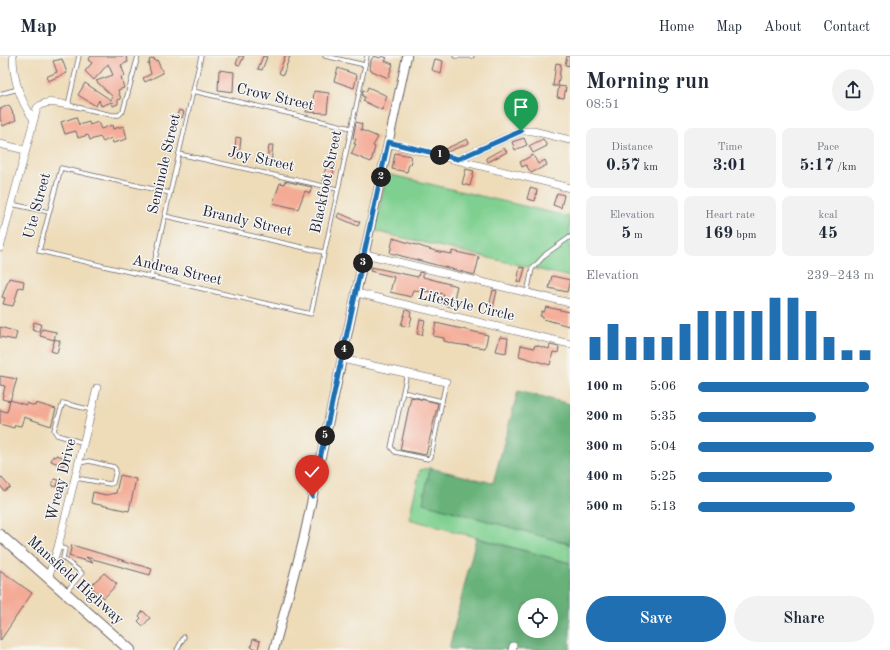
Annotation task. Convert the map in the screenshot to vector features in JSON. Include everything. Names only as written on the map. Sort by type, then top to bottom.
[{"type":"main road","name":"Mansfield Highway","points":[[0,535],[130,650]]},
{"type":"street","points":[[13,56],[18,89],[26,110],[33,118]]},
{"type":"street","points":[[274,650],[302,541],[357,293],[407,56]]},
{"type":"street","points":[[0,248],[1,238],[37,108],[44,103],[49,102],[68,105]]},
{"type":"street","points":[[458,159],[521,131],[534,131],[570,140]]},
{"type":"street","points":[[388,142],[570,188]]},
{"type":"street","points":[[0,144],[25,150]]},
{"type":"street","name":"Lifestyle Circle","points":[[365,254],[570,303]]},
{"type":"street","name":"Lifestyle Circle","points":[[357,293],[570,344]]},
{"type":"street","points":[[342,359],[446,382]]},
{"type":"street","name":"Wreay Drive","points":[[48,578],[58,547],[85,444],[97,388]]},
{"type":"lane","points":[[79,56],[68,105],[119,115],[126,105],[138,56]]},
{"type":"lane","name":"Seminole Street","points":[[151,277],[201,56]]},
{"type":"lane","points":[[325,56],[365,65]]},
{"type":"lane","name":"Blackfoot Street","points":[[311,314],[367,56]]},
{"type":"lane","points":[[454,56],[472,56]]},
{"type":"lane","points":[[0,94],[18,89]]},
{"type":"lane","name":"Crow Street","points":[[193,91],[351,128]]},
{"type":"lane","name":"Joy Street","points":[[179,154],[337,189]]},
{"type":"lane","name":"Ute Street","points":[[39,251],[61,168],[170,193]]},
{"type":"lane","points":[[11,204],[49,212]]},
{"type":"lane","name":"Brandy Street","points":[[166,216],[324,252]]},
{"type":"lane","points":[[527,293],[532,269],[546,254],[570,237]]},
{"type":"lane","name":"Andrea Street","points":[[39,251],[311,314]]},
{"type":"lane","points":[[407,373],[391,447],[392,450],[425,460],[431,457],[446,382]]},
{"type":"lane","points":[[403,392],[442,401]]},
{"type":"lane","points":[[85,444],[57,435],[54,430],[63,403],[93,411]]},
{"type":"lane","points":[[76,478],[110,484],[113,483],[116,470],[114,467],[89,461],[80,463]]},
{"type":"lane","points":[[58,547],[65,549],[63,558],[82,573],[66,593]]},
{"type":"lane","points":[[177,650],[184,637]]},
{"type":"green space","points":[[387,174],[570,217],[570,277],[374,231]]},
{"type":"green space","points":[[518,391],[570,404],[570,544],[423,503],[430,468],[493,483]]},
{"type":"green space","points":[[430,468],[423,503],[570,544],[570,563],[409,519],[420,470]]},
{"type":"green space","points":[[476,538],[570,563],[570,650],[449,649]]},
{"type":"building","points":[[91,56],[126,56],[128,62],[121,65],[125,76],[121,77],[124,88],[118,90],[121,99],[118,100],[118,104],[113,106],[112,102],[101,106],[99,100],[96,106],[78,95],[85,83],[111,100],[113,97],[96,81],[113,75],[108,64],[94,80],[85,71],[92,63],[88,60]]},
{"type":"building","points":[[239,56],[244,56],[240,65],[236,64]]},
{"type":"building","points":[[263,56],[267,57],[262,70],[258,69]]},
{"type":"building","points":[[285,56],[290,56],[283,75],[279,73]]},
{"type":"building","points":[[374,56],[380,58],[382,56],[387,58],[385,61],[393,64],[388,78],[370,70],[371,60]]},
{"type":"building","points":[[567,56],[570,56],[570,66],[565,65]]},
{"type":"building","points":[[154,58],[155,61],[157,60],[163,73],[145,82],[143,78],[151,74],[148,63],[150,63],[149,60]]},
{"type":"building","points":[[62,59],[67,73],[48,81],[46,77],[57,72],[53,61]]},
{"type":"building","points":[[435,59],[443,61],[441,74],[432,70]]},
{"type":"building","points":[[556,63],[561,64],[558,86],[553,86]]},
{"type":"building","points":[[338,68],[357,75],[354,88],[334,81]]},
{"type":"building","points":[[219,70],[234,72],[233,92],[218,90]]},
{"type":"building","points":[[559,86],[566,87],[564,98],[557,97]]},
{"type":"building","points":[[368,87],[387,96],[382,110],[363,101],[365,97],[362,96],[363,90],[366,92]]},
{"type":"building","points":[[314,91],[329,93],[327,113],[306,112],[307,107],[310,108],[311,102],[313,102]]},
{"type":"building","points":[[9,105],[16,120],[3,126],[0,119],[0,109]]},
{"type":"building","points":[[179,110],[184,112],[182,118],[177,115]]},
{"type":"building","points":[[76,117],[79,125],[89,122],[90,125],[98,122],[101,129],[112,125],[113,129],[124,126],[127,139],[113,143],[111,138],[103,142],[100,137],[90,140],[88,135],[78,138],[76,131],[65,134],[61,122]]},
{"type":"building","points":[[356,122],[362,124],[361,130],[378,137],[373,146],[375,147],[371,162],[351,154],[356,144],[354,144],[356,139],[353,138]]},
{"type":"building","points":[[236,137],[241,138],[239,158],[234,158]]},
{"type":"building","points":[[524,138],[527,145],[515,150],[512,142]]},
{"type":"building","points":[[467,139],[469,143],[447,152],[441,151]]},
{"type":"building","points":[[543,139],[547,146],[533,153],[529,146]]},
{"type":"building","points":[[269,145],[273,145],[271,163],[267,162]]},
{"type":"building","points":[[504,148],[507,152],[488,162],[486,158]]},
{"type":"building","points":[[395,153],[411,156],[411,165],[409,164],[407,172],[392,169]]},
{"type":"building","points":[[533,155],[538,164],[545,160],[547,165],[531,173],[526,165],[522,167],[520,162]]},
{"type":"building","points":[[327,161],[335,163],[333,176],[330,178],[329,182],[323,181]]},
{"type":"building","points":[[466,169],[474,171],[470,186],[462,184]]},
{"type":"building","points":[[285,181],[312,187],[310,193],[305,191],[298,209],[273,203],[280,183],[284,184]]},
{"type":"building","points":[[530,188],[537,190],[535,201],[527,199]]},
{"type":"building","points":[[557,193],[564,195],[561,208],[553,205]]},
{"type":"building","points":[[339,213],[360,222],[358,226],[337,217]]},
{"type":"building","points":[[393,238],[439,252],[452,254],[452,251],[479,257],[475,275],[390,253]]},
{"type":"building","points":[[371,267],[418,277],[419,272],[423,273],[423,277],[457,286],[452,307],[441,304],[444,294],[413,290],[411,297],[390,292],[394,277],[370,271]]},
{"type":"building","points":[[520,267],[525,268],[521,283],[517,282]]},
{"type":"building","points":[[552,276],[570,280],[567,292],[549,288]]},
{"type":"building","points":[[9,278],[24,281],[23,288],[19,287],[13,306],[3,304],[5,298],[2,297]]},
{"type":"building","points":[[493,290],[497,291],[492,312],[488,311]]},
{"type":"building","points":[[546,307],[570,312],[569,326],[543,319],[543,317],[540,316]]},
{"type":"building","points":[[406,310],[411,312],[410,316],[412,317],[409,327],[401,325]]},
{"type":"building","points":[[420,319],[425,320],[422,335],[417,334]]},
{"type":"building","points":[[34,322],[41,324],[39,332],[32,330]]},
{"type":"building","points":[[436,323],[488,335],[485,348],[455,344],[444,341],[444,338],[433,336]]},
{"type":"building","points":[[0,327],[17,332],[15,340],[0,337]]},
{"type":"building","points":[[42,329],[56,332],[54,340],[40,336]]},
{"type":"building","points":[[500,337],[508,338],[506,353],[496,351]]},
{"type":"building","points":[[55,339],[60,341],[57,353],[51,351]]},
{"type":"building","points":[[521,345],[534,348],[535,345],[549,349],[550,345],[559,347],[558,353],[553,352],[550,365],[519,356]]},
{"type":"building","points":[[0,376],[17,379],[10,401],[2,399],[5,386],[0,385]]},
{"type":"building","points":[[411,397],[438,403],[426,455],[400,450]]},
{"type":"building","points":[[10,400],[26,405],[26,403],[35,406],[36,403],[56,409],[51,426],[24,417],[21,426],[15,425],[14,428],[0,424],[0,410],[7,412]]},
{"type":"building","points":[[56,455],[67,458],[63,466],[51,461],[53,456],[56,457]]},
{"type":"building","points":[[120,475],[136,479],[129,511],[91,503],[93,492],[106,495],[116,493]]},
{"type":"building","points":[[0,476],[10,487],[4,491],[0,485]]},
{"type":"building","points":[[54,479],[59,480],[57,487],[52,486]]},
{"type":"building","points":[[72,545],[152,569],[150,575],[86,557],[93,563],[69,556]]},
{"type":"building","points":[[0,570],[32,593],[0,641]]},
{"type":"building","points":[[104,573],[117,584],[104,598],[90,586]]},
{"type":"building","points":[[143,611],[150,618],[143,626],[138,621],[141,618],[139,616]]},
{"type":"building","points":[[253,639],[260,641],[258,649],[251,647]]},
{"type":"route","points":[[312,496],[357,293],[388,142],[458,159],[515,132],[521,131]]}]
